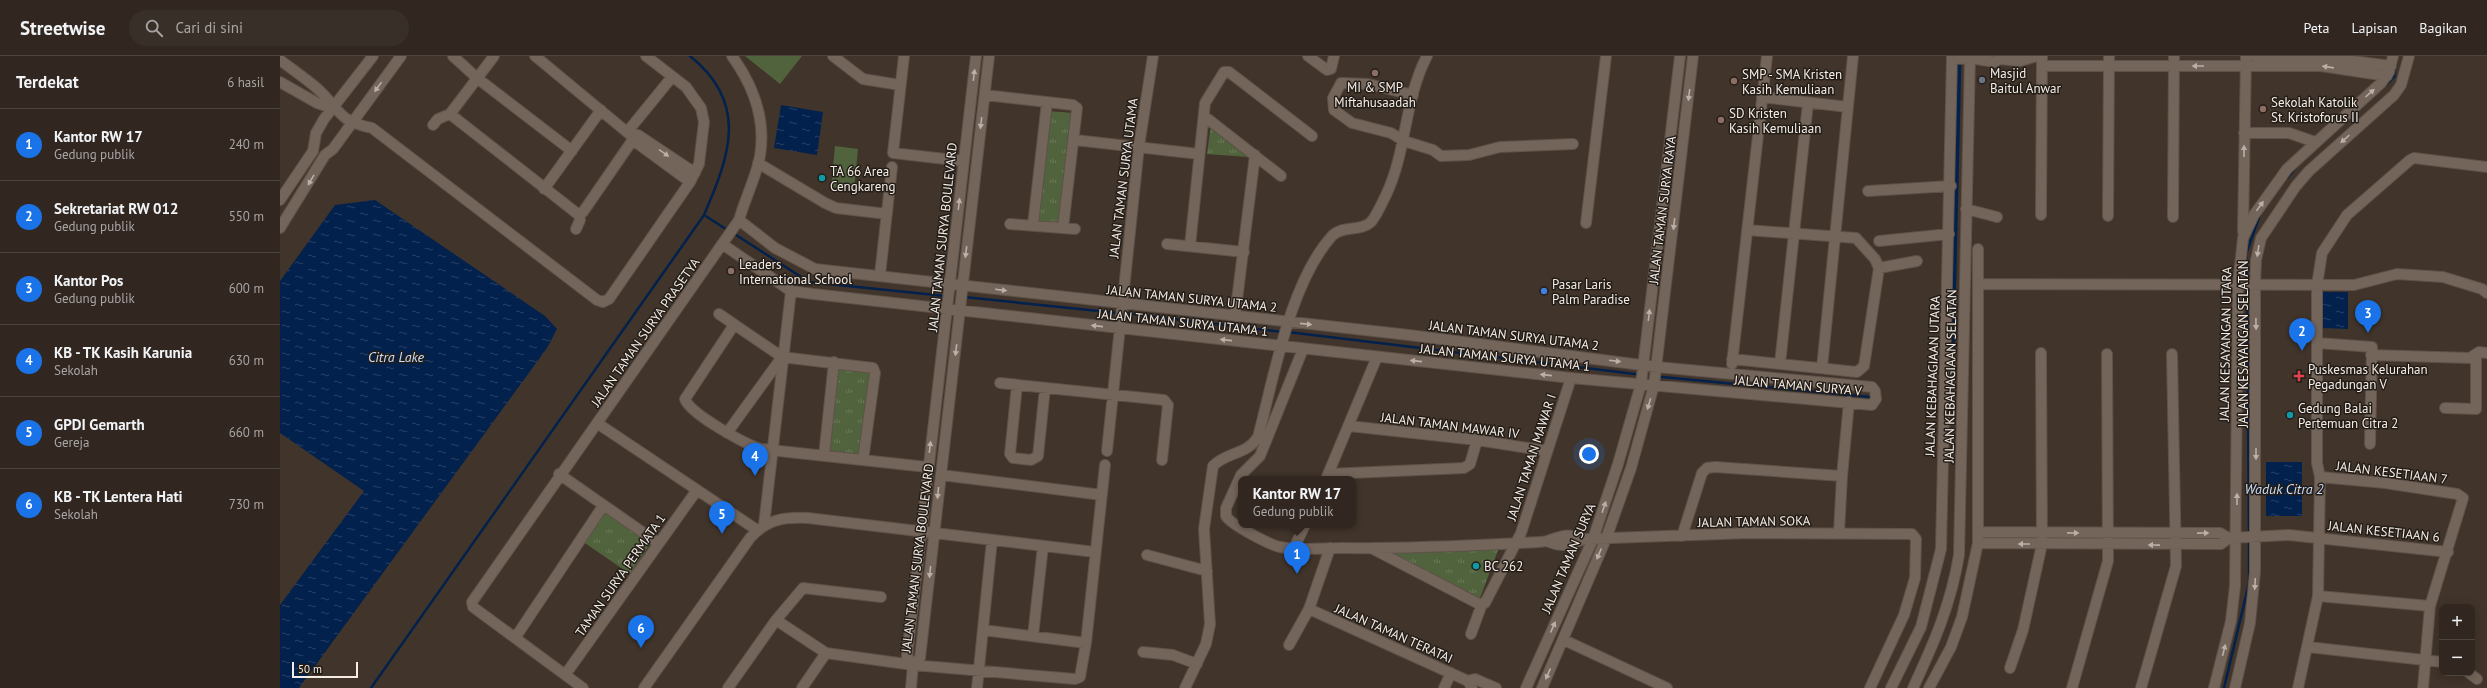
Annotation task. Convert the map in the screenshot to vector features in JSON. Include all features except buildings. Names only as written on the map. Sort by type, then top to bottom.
[{"type":"street","points":[[282,194],[313,151],[316,133],[332,108],[373,56]]},
{"type":"street","points":[[280,228],[325,155],[333,149],[401,56]]},
{"type":"street","points":[[446,56],[462,66],[572,151]]},
{"type":"street","points":[[453,56],[462,66]]},
{"type":"street","points":[[433,125],[438,119],[450,114],[494,56]]},
{"type":"street","points":[[535,56],[632,136],[693,178]]},
{"type":"street","points":[[285,60],[320,92],[332,108],[351,124],[372,128],[596,300],[603,302],[609,299],[693,178],[700,164],[704,122],[701,108],[693,95],[646,56]]},
{"type":"street","name":"JALAN TAMAN SURYA PRASETYA","points":[[515,638],[473,607],[472,602],[559,474],[597,423],[737,223],[758,163],[762,138],[754,93],[746,76],[732,56]]},
{"type":"street","points":[[833,56],[863,79],[900,85]]},
{"type":"street","points":[[904,56],[893,153],[963,161]]},
{"type":"street","name":"JALAN TAMAN SURYA BOULEVARD","points":[[976,56],[927,467],[907,656],[913,665],[920,658],[989,56]]},
{"type":"street","name":"JALAN TAMAN SURYA UTAMA","points":[[1107,451],[1139,146],[1153,56]]},
{"type":"street","points":[[1308,56],[1327,70],[1333,61]]},
{"type":"street","points":[[1185,688],[1206,644],[1210,624],[1204,529],[1213,466],[1219,460],[1246,450],[1258,437],[1286,325],[1305,281],[1332,236],[1340,230],[1360,227],[1371,221],[1386,194],[1404,141],[1404,128],[1413,95],[1427,56]]},
{"type":"street","points":[[1586,223],[1606,56]]},
{"type":"street","name":"JALAN TAMAN SURYA RAYA","points":[[1643,365],[1680,56]]},
{"type":"street","name":"JALAN TAMAN SURYA RAYA","points":[[1658,366],[1693,56]]},
{"type":"street","points":[[1731,373],[1767,56]]},
{"type":"street","points":[[1822,368],[1853,56]]},
{"type":"street","points":[[1953,58],[1969,57],[1988,62],[1995,62],[1999,57],[2020,61],[2037,56]]},
{"type":"street","points":[[2254,56],[2322,57],[2392,61]]},
{"type":"street","name":"JALAN KESAYANGAN SELATAN","points":[[2235,688],[2250,623],[2254,592],[2254,537],[2247,285],[2259,245],[2268,225],[2309,171],[2394,95],[2402,85],[2409,56]]},
{"type":"street","name":"JALAN KEBAHAGIAAN SELATAN","points":[[1913,688],[1941,628],[1954,587],[1958,561],[1961,361],[1969,57]]},
{"type":"street","name":"JALAN KEBAHAGIAAN UTARA","points":[[1890,688],[1921,626],[1941,549],[1949,234],[1952,184],[1953,58]]},
{"type":"street","points":[[2041,215],[2042,61],[2246,61],[2321,66],[2387,76]]},
{"type":"street","points":[[2108,216],[2109,61]]},
{"type":"street","points":[[2173,217],[2174,61]]},
{"type":"street","points":[[2243,238],[2246,61]]},
{"type":"street","name":"JALAN KESAYANGAN UTARA","points":[[2214,688],[2232,614],[2247,285],[2239,258],[2243,238],[2251,220],[2282,176],[2315,142],[2387,76],[2392,61]]},
{"type":"street","points":[[1190,246],[1205,103],[1226,71],[1312,136]]},
{"type":"street","points":[[576,229],[580,220],[579,215],[672,77]]},
{"type":"street","points":[[280,82],[317,103],[332,108]]},
{"type":"street","points":[[1413,95],[1368,84],[1341,83],[1333,98],[1334,110],[1352,123],[1391,133],[1404,141],[1432,150],[1442,156],[1469,155],[1500,147],[1573,144]]},
{"type":"street","points":[[985,94],[1078,106],[1063,228]]},
{"type":"street","points":[[1762,97],[1848,107]]},
{"type":"street","points":[[1033,225],[1047,102]]},
{"type":"street","points":[[1780,364],[1808,103]]},
{"type":"street","points":[[544,189],[601,110]]},
{"type":"street","points":[[450,114],[579,215]]},
{"type":"street","points":[[1204,116],[1281,176]]},
{"type":"street","points":[[2244,133],[2289,133],[2315,142]]},
{"type":"street","points":[[1074,140],[1139,146],[1199,154]]},
{"type":"street","points":[[1235,316],[1244,252],[1254,155]]},
{"type":"street","points":[[2298,688],[2318,596],[2317,537],[2320,477],[2317,463],[2317,285],[2322,253],[2347,215],[2410,160],[2414,158],[2487,167]]},
{"type":"street","points":[[758,163],[836,208],[887,214]]},
{"type":"street","points":[[880,275],[892,167]]},
{"type":"street","points":[[1868,191],[1965,183]]},
{"type":"street","points":[[1664,185],[1678,186]]},
{"type":"street","points":[[1966,209],[1997,217]]},
{"type":"street","name":"JALAN TAMAN SURYA UTAMA 2","points":[[737,223],[775,248],[806,266],[815,269],[880,275],[949,288],[1121,307],[1235,316],[1286,325],[1658,366]]},
{"type":"street","points":[[1010,224],[1075,230]]},
{"type":"street","points":[[1732,359],[1857,372],[1864,366],[1879,268],[1859,240],[1835,236],[1747,230]]},
{"type":"street","points":[[1879,241],[1949,234]]},
{"type":"street","name":"JALAN TAMAN SURYA UTAMA 1","points":[[725,240],[791,291],[961,308],[1282,344],[1303,349],[1571,378],[1654,385]]},
{"type":"street","points":[[1167,244],[1244,252]]},
{"type":"street","points":[[1929,688],[1951,647],[1962,617],[1978,543],[1978,249]]},
{"type":"street","points":[[1879,268],[1917,261]]},
{"type":"street","points":[[1964,285],[2317,285],[2347,283],[2354,285],[2397,274],[2443,277],[2482,289],[2487,293]]},
{"type":"street","points":[[644,688],[761,527],[772,450],[791,291]]},
{"type":"street","points":[[719,314],[782,357],[834,362],[876,370],[863,460]]},
{"type":"street","points":[[734,325],[682,397],[726,433],[748,445],[772,450],[927,467]]},
{"type":"street","points":[[2318,343],[2372,347],[2370,444]]},
{"type":"street","name":"JALAN TAMAN SOKA","points":[[1241,476],[1260,456],[1303,349]]},
{"type":"street","points":[[2010,668],[2023,630],[2042,544],[2041,353]]},
{"type":"street","points":[[2371,355],[2470,358],[2476,354],[2487,353]]},
{"type":"street","points":[[2072,688],[2106,571],[2109,539],[2107,354]]},
{"type":"street","points":[[2140,688],[2176,566],[2172,354]]},
{"type":"street","points":[[2445,408],[2476,409],[2476,354]]},
{"type":"street","points":[[726,433],[782,357]]},
{"type":"street","points":[[1327,476],[1377,357]]},
{"type":"street","points":[[1946,361],[1961,361]]},
{"type":"street","points":[[824,456],[834,362]]},
{"type":"street","name":"JALAN TAMAN SURYA","points":[[1526,688],[1589,539],[1618,464],[1641,384],[1643,365]]},
{"type":"street","name":"JALAN TAMAN SURYA","points":[[1542,688],[1564,640],[1606,538],[1631,468],[1658,366]]},
{"type":"street","name":"JALAN TAMAN SURYA V","points":[[1654,385],[1872,404],[1876,399],[1875,391],[1872,387],[1658,366]]},
{"type":"street","name":"JALAN TAMAN MAWAR I","points":[[1471,634],[1482,604],[1487,600],[1521,533],[1571,378]]},
{"type":"street","points":[[1000,383],[1167,402],[1162,460]]},
{"type":"street","points":[[1017,385],[1010,454],[1013,458],[1031,460],[1038,456],[1045,388]]},
{"type":"street","points":[[1839,533],[1842,476],[1849,402]]},
{"type":"street","points":[[597,423],[697,490],[761,527]]},
{"type":"street","name":"JALAN TAMAN MAWAR IV","points":[[1349,426],[1477,440],[1547,451]]},
{"type":"street","points":[[1342,476],[1464,468],[1470,464],[1477,440]]},
{"type":"street","points":[[776,620],[826,654],[913,665],[1076,679],[1082,674],[1105,465]]},
{"type":"street","points":[[1682,536],[1702,473],[1707,468],[1842,476]]},
{"type":"street","points":[[2370,470],[2370,481]]},
{"type":"street","points":[[559,474],[658,543]]},
{"type":"street","points":[[941,474],[1102,495]]},
{"type":"street","name":"JALAN KESETIAAN 7","points":[[2320,477],[2370,481],[2461,495],[2463,502],[2448,552]]},
{"type":"street","name":"JALAN TAMAN SOKA","points":[[1238,482],[1226,512],[1230,522],[1238,527]]},
{"type":"street","name":"TAMAN SURYA PERMATA 1","points":[[565,675],[697,490]]},
{"type":"street","points":[[583,688],[515,638],[603,506]]},
{"type":"street","points":[[761,527],[783,518],[808,518],[1095,552]]},
{"type":"street","name":"JALAN TAMAN SOKA","points":[[1240,528],[1265,542],[1282,547],[1294,548],[1371,548],[1547,541],[1557,546],[1569,546],[1589,539],[1606,538],[1839,533],[1909,534],[1916,537],[1915,578],[1904,615],[1870,688]]},
{"type":"street","points":[[1294,548],[1304,528]]},
{"type":"street","points":[[1978,532],[2042,533],[2176,545],[2221,544],[2235,538]]},
{"type":"street","points":[[1978,543],[2042,544],[2176,534],[2220,533],[2235,538]]},
{"type":"street","name":"JALAN KESETIAAN 6","points":[[2235,538],[2317,537],[2448,552]]},
{"type":"street","points":[[977,688],[992,540]]},
{"type":"street","points":[[1033,636],[1043,546]]},
{"type":"street","points":[[1289,645],[1309,609],[1330,548]]},
{"type":"street","points":[[1371,548],[1482,604]]},
{"type":"street","points":[[2423,688],[2424,660],[2430,606],[2448,552]]},
{"type":"street","points":[[1148,555],[1207,571]]},
{"type":"street","points":[[728,688],[776,620],[800,590],[806,587],[881,597]]},
{"type":"street","points":[[2318,596],[2430,606]]},
{"type":"street","name":"JALAN TAMAN TERATAI","points":[[1309,609],[1451,673],[1470,685],[1475,679],[1496,688]]},
{"type":"street","points":[[983,630],[1086,643]]},
{"type":"street","points":[[1564,640],[1667,688]]},
{"type":"street","points":[[2308,647],[2439,662]]},
{"type":"street","points":[[1143,652],[1173,655],[1197,664]]},
{"type":"street","points":[[802,688],[826,654]]},
{"type":"street","points":[[911,688],[913,665]]},
{"type":"street","points":[[1444,688],[1451,673]]},
{"type":"green space","points":[[745,56],[802,56],[780,84]]},
{"type":"green space","points":[[1049,111],[1071,113],[1062,223],[1036,221]]},
{"type":"green space","points":[[1211,124],[1248,157],[1207,154]]},
{"type":"green space","points":[[835,146],[858,149],[854,190],[831,187]]},
{"type":"green space","points":[[838,365],[871,370],[859,456],[826,450]]},
{"type":"green space","points":[[605,509],[652,541],[630,574],[582,541]]},
{"type":"green space","points":[[1500,545],[1480,598],[1384,550]]},
{"type":"water","points":[[781,105],[823,112],[817,155],[774,148]]},
{"type":"water","name":"Citra Lake","points":[[375,200],[545,316],[557,329],[547,348],[299,688],[280,688],[280,605],[364,491],[280,433],[280,281],[335,205]]},
{"type":"water","points":[[2322,292],[2348,292],[2348,329],[2322,328]]},
{"type":"water","name":"Waduk Citra 2","points":[[2266,462],[2302,462],[2302,516],[2266,516]]},
{"type":"waterway","points":[[371,688],[704,215],[727,151],[729,131],[727,111],[721,92],[709,74],[690,56]]},
{"type":"waterway","points":[[1950,355],[1957,56]]},
{"type":"waterway","points":[[2384,86],[2394,77],[2396,62]]},
{"type":"waterway","points":[[2287,178],[2298,165]]},
{"type":"waterway","points":[[2247,282],[2246,254],[2261,212]]},
{"type":"waterway","points":[[704,215],[729,231]]},
{"type":"waterway","points":[[733,233],[809,282],[945,296]]},
{"type":"waterway","points":[[2247,287],[2249,534]]},
{"type":"waterway","points":[[964,297],[1118,313]]},
{"type":"waterway","points":[[1123,313],[1283,332]]},
{"type":"waterway","points":[[1288,332],[1635,374]]},
{"type":"waterway","points":[[1662,377],[1870,397]]},
{"type":"waterway","points":[[2224,688],[2249,583],[2249,539]]},
{"type":"place","name":"MI & SMP Miftahusaadah","points":[[1375,73]]},
{"type":"place","name":"Masjid Baitul Anwar","points":[[1982,80]]},
{"type":"place","name":"SMP - SMA Kristen Kasih Kemuliaan","points":[[1734,81]]},
{"type":"place","name":"Sekolah Katolik St. Kristoforus II","points":[[2263,109]]},
{"type":"place","name":"SD Kristen Kasih Kemuliaan","points":[[1721,120]]},
{"type":"place","name":"TA 66 Area Cengkareng","points":[[822,178]]},
{"type":"place","name":"Leaders International School","points":[[731,271]]},
{"type":"place","name":"Pasar Laris Palm Paradise","points":[[1544,291]]},
{"type":"place","name":"Kantor Pos","points":[[2368,333]]},
{"type":"place","name":"Sekretariat RW 012","points":[[2302,351]]},
{"type":"place","name":"Puskesmas Kelurahan Pegadungan V","points":[[2299,376]]},
{"type":"place","name":"Gedung Balai Pertemuan Citra 2","points":[[2290,415]]},
{"type":"place","name":"KB - TK Kasih Karunia","points":[[755,476]]},
{"type":"place","name":"GPDI Gemarth","points":[[722,534]]},
{"type":"place","name":"BC 262","points":[[1476,566]]},
{"type":"place","name":"Kantor RW 17","points":[[1297,574]]},
{"type":"place","name":"KB - TK Lentera Hati","points":[[641,648]]}]
